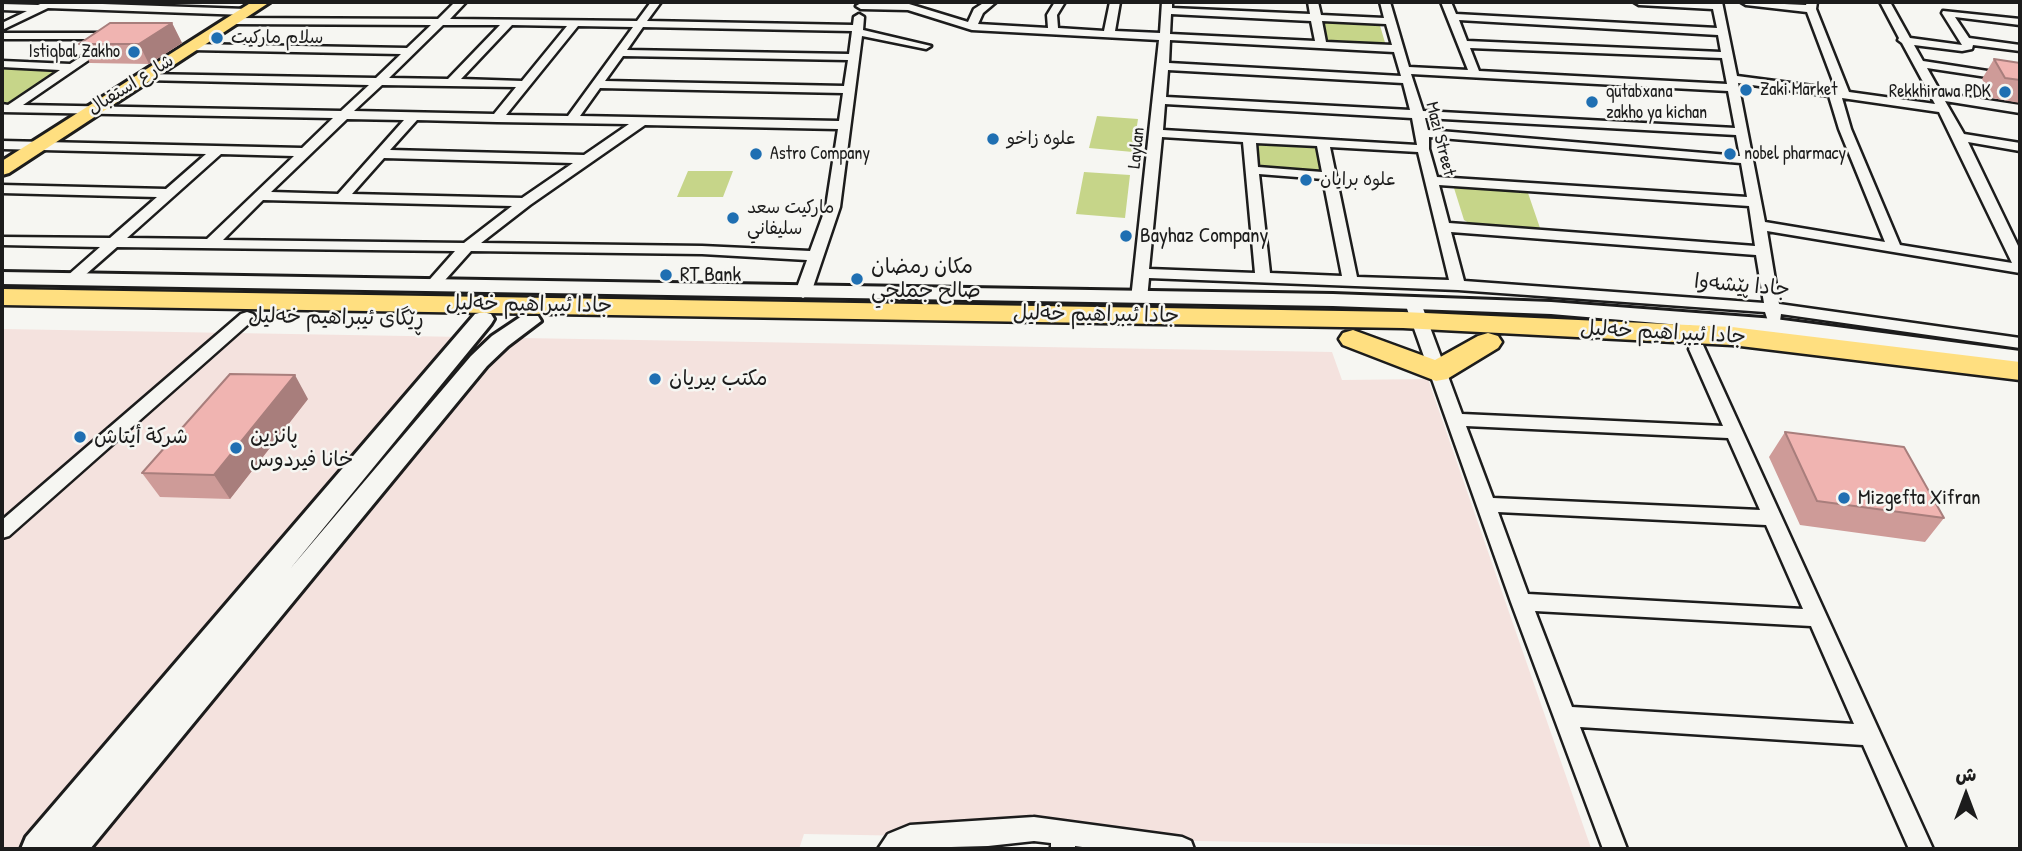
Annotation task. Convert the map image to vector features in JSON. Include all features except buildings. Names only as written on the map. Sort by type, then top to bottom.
[{"type":"highway","points":[[2,297],[115,307]]},
{"type":"highway","name":"جادا ئیبراهیم خەلیل","points":[[192,309],[629,298],[1419,321],[1732,336],[2020,371]]},
{"type":"highway","name":"ڕێگای ئیبراهیم خەلیل","points":[[2,312],[115,307],[192,309],[247,317],[483,319],[880,328]]},
{"type":"highway","name":"جادا ئیبراهیم خەلیل","points":[[880,328],[1353,339],[1419,321],[1488,342],[1697,349],[1812,358],[2020,384]]},
{"type":"highway","points":[[1353,339],[1399,355],[1436,372],[1488,342]]},
{"type":"main road","name":"شارع استقبال","points":[[2,169],[143,77],[186,42],[207,37],[262,2]]},
{"type":"main road","points":[[2,278],[432,286],[629,298]]},
{"type":"main road","name":"جادا ئیبراهیم خەلیل","points":[[629,298],[803,293],[1139,299],[1419,321],[1551,308],[1774,317],[2020,358]]},
{"type":"main road","points":[[38,849],[483,319]]},
{"type":"main road","points":[[68,849],[479,361],[500,341],[530,321]]},
{"type":"street","points":[[110,8],[121,2]]},
{"type":"street","points":[[210,244],[461,2]]},
{"type":"street","points":[[572,119],[656,2]]},
{"type":"street","points":[[1054,30],[1052,15],[1060,2]]},
{"type":"street","points":[[1109,33],[1115,2]]},
{"type":"street","points":[[1243,2],[1243,14]]},
{"type":"street","points":[[1313,2],[1321,44]]},
{"type":"street","name":"Mazi Street","points":[[1385,2],[1423,133],[1423,149],[1458,285]]},
{"type":"street","points":[[1447,2],[1475,74]]},
{"type":"street","points":[[1639,2],[1717,4],[1774,317]]},
{"type":"street","points":[[1746,2],[1812,6],[1839,93],[1845,129],[1894,247]]},
{"type":"street","points":[[1885,2],[1903,40],[1920,64],[1959,137],[2020,267]]},
{"type":"street","points":[[1903,40],[1968,47],[1937,2]]},
{"type":"street","points":[[975,3],[989,3]]},
{"type":"street","points":[[972,27],[978,11],[989,3]]},
{"type":"street","points":[[803,293],[832,207],[845,125],[847,90],[862,4],[908,7],[972,27],[1398,49]]},
{"type":"street","points":[[2,27],[45,5]]},
{"type":"street","points":[[2,7],[45,5],[239,16],[441,22],[857,30],[926,46]]},
{"type":"street","points":[[1167,6],[1243,14],[1391,21]]},
{"type":"street","name":"Laylan","points":[[1139,299],[1167,6]]},
{"type":"street","points":[[1947,13],[2020,22]]},
{"type":"street","points":[[1452,17],[1724,32]]},
{"type":"street","points":[[452,82],[509,22]]},
{"type":"street","points":[[497,118],[575,23]]},
{"type":"street","points":[[2,36],[125,36],[5,109]]},
{"type":"street","points":[[1966,41],[2020,48]]},
{"type":"street","points":[[186,42],[411,51]]},
{"type":"street","points":[[1463,44],[1725,55]]},
{"type":"street","points":[[619,53],[853,57]]},
{"type":"street","points":[[1920,64],[2020,79]]},
{"type":"street","points":[[2,65],[72,67]]},
{"type":"street","points":[[1163,66],[1406,75],[1475,74],[1732,88],[1732,82]]},
{"type":"street","points":[[143,77],[523,84]]},
{"type":"street","points":[[1732,82],[1839,93],[1943,109]]},
{"type":"street","points":[[597,84],[847,90]]},
{"type":"street","points":[[1937,96],[2020,109]]},
{"type":"street","points":[[1160,100],[1741,132]]},
{"type":"street","points":[[5,109],[845,125]]},
{"type":"street","points":[[342,197],[413,117]]},
{"type":"street","points":[[1545,120],[1551,144]]},
{"type":"street","points":[[432,286],[467,247],[525,202],[642,121]]},
{"type":"street","points":[[1156,133],[1423,149]]},
{"type":"street","points":[[1423,133],[1747,160]]},
{"type":"street","points":[[1959,137],[2020,147]]},
{"type":"street","points":[[1249,139],[1263,278]]},
{"type":"street","points":[[2,145],[306,152]]},
{"type":"street","points":[[1323,145],[1350,281]]},
{"type":"street","points":[[71,280],[218,150]]},
{"type":"street","points":[[379,154],[587,159]]},
{"type":"street","points":[[1252,170],[1329,176]]},
{"type":"street","points":[[1432,181],[1755,202]]},
{"type":"street","points":[[2,189],[170,193]]},
{"type":"street","points":[[260,196],[525,202]]},
{"type":"street","points":[[1758,225],[2020,267]]},
{"type":"street","points":[[1443,227],[1761,251]]},
{"type":"street","points":[[2,241],[702,250],[816,256]]},
{"type":"street","name":"جادا پێشەوا","points":[[1142,273],[1458,285],[2020,344]]},
{"type":"street","points":[[2,531],[247,317]]},
{"type":"street","points":[[1419,321],[1521,602],[1615,849]]},
{"type":"street","points":[[1697,349],[1921,849]]},
{"type":"street","points":[[1456,420],[1735,432]]},
{"type":"street","points":[[1487,505],[1774,518]]},
{"type":"street","points":[[1521,602],[1818,618]]},
{"type":"street","points":[[1564,716],[1870,735]]},
{"type":"street","points":[[890,849],[897,842],[909,837],[1034,829],[1063,841],[1182,849]]},
{"type":"shaded area","points":[[2,329],[1332,352],[1342,380],[1428,379],[1591,848],[804,834],[799,849],[2,849]]},
{"type":"green space","points":[[1319,19],[1379,22],[1386,46],[1323,43]]},
{"type":"green space","points":[[4,68],[62,70],[2,105]]},
{"type":"green space","points":[[1097,116],[1138,119],[1133,152],[1089,148]]},
{"type":"green space","points":[[1255,142],[1318,147],[1323,173],[1257,168]]},
{"type":"green space","points":[[688,171],[733,171],[723,197],[677,197]]},
{"type":"green space","points":[[1084,172],[1130,175],[1125,218],[1076,214]]},
{"type":"green space","points":[[1454,188],[1528,193],[1540,228],[1469,223],[1464,220]]},
{"type":"place","name":"سلام ماركيت","points":[[217,38]]},
{"type":"place","name":"Istiqbal Zakho","points":[[134,52]]},
{"type":"place","name":"Zaki Market","points":[[1746,90]]},
{"type":"place","name":"Rekkhirawa PDK","points":[[2005,92]]},
{"type":"place","name":"qutabxana zakho ya kichan","points":[[1592,102]]},
{"type":"place","name":"علوه زاخو","points":[[993,139]]},
{"type":"place","name":"Astro Company","points":[[756,154]]},
{"type":"place","name":"nobel pharmacy","points":[[1730,154]]},
{"type":"place","name":"علوه برايان","points":[[1306,180]]},
{"type":"place","name":"ماركيت سعد سليفاني","points":[[733,218]]},
{"type":"place","name":"Bayhaz Company","points":[[1126,236]]},
{"type":"place","name":"RT Bank","points":[[666,275]]},
{"type":"place","name":"مكان رمضان صالح جملجي","points":[[857,279]]},
{"type":"place","name":"مكتب بيريان","points":[[655,379]]},
{"type":"place","name":"شركة أيتاش","points":[[80,437]]},
{"type":"place","name":"پانزين خانا فيردوس","points":[[236,448]]},
{"type":"place","name":"Mizgefta Xifran","points":[[1844,498]]}]
